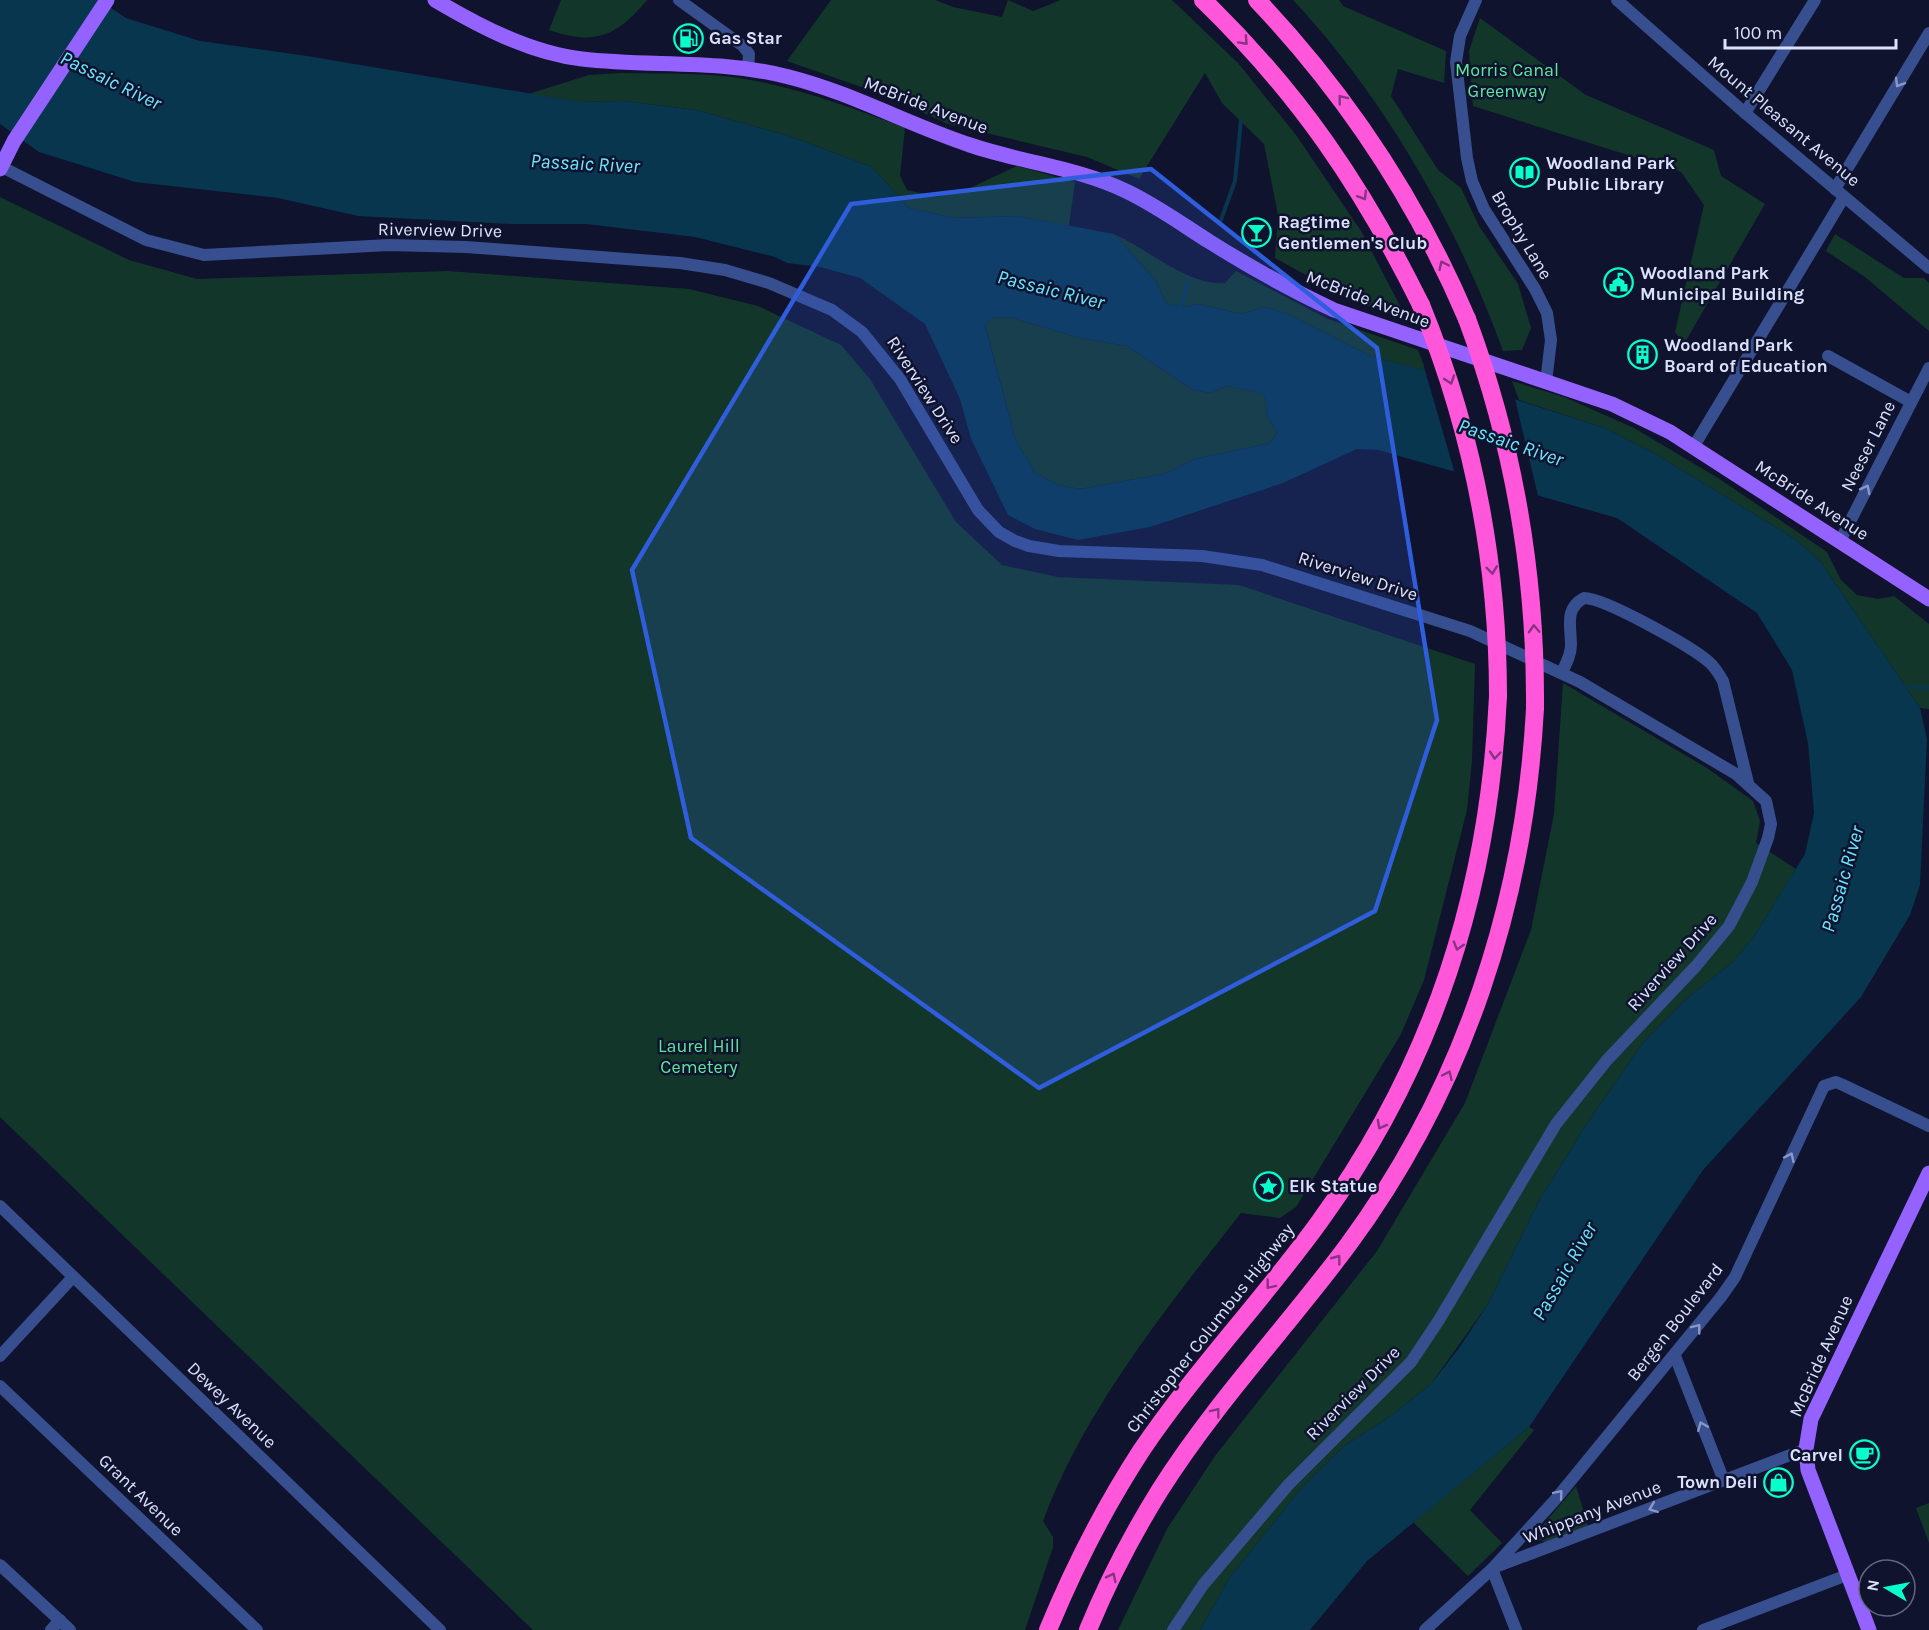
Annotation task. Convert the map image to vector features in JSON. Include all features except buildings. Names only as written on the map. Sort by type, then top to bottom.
[{"type":"highway","name":"Christopher Columbus Highway","points":[[1048,1630],[1083,1550],[1136,1459],[1325,1213],[1366,1152],[1405,1081],[1438,1004],[1475,884],[1489,806],[1498,696],[1494,590],[1482,501],[1451,382],[1421,305],[1373,213],[1330,146],[1282,83],[1203,0]]},
{"type":"highway","points":[[1088,1630],[1121,1558],[1161,1488],[1208,1422],[1349,1244],[1395,1174],[1436,1101],[1470,1025],[1508,905],[1524,824],[1535,708],[1532,588],[1521,509],[1493,393],[1467,319],[1417,213],[1373,142],[1321,72],[1257,0]]},
{"type":"main road","points":[[0,167],[107,0]]},
{"type":"main road","name":"McBride Avenue","points":[[435,0],[486,29],[561,55],[582,59],[680,63],[789,77],[974,146],[1073,170],[1101,180],[1143,200],[1294,292],[1334,310],[1612,404],[1694,446],[1927,599]]},
{"type":"main road","name":"McBride Avenue","points":[[1869,1630],[1808,1470],[1806,1449],[1811,1419],[1929,1173]]},
{"type":"street","points":[[679,0],[743,46],[749,54],[748,70]]},
{"type":"street","name":"Brophy Lane","points":[[1476,0],[1460,36],[1456,62],[1467,158],[1472,181],[1484,210],[1535,289],[1547,313],[1551,340],[1546,382]]},
{"type":"street","name":"Mount Pleasant Avenue","points":[[1617,0],[1839,193],[1928,262]]},
{"type":"street","points":[[1745,113],[1815,0]]},
{"type":"street","points":[[1694,446],[1929,33]]},
{"type":"street","name":"Riverview Drive","points":[[0,167],[146,240],[204,255],[389,245],[477,247],[680,263],[725,270],[769,283],[832,310],[862,332],[900,379],[978,510],[999,532],[1015,541],[1059,551],[1176,554],[1262,565],[1470,632],[1562,672],[1748,783],[1766,801],[1771,824],[1752,882],[1729,926],[1696,966],[1607,1060],[1556,1124],[1439,1320],[1411,1362],[1289,1484],[1203,1585],[1173,1630]]},
{"type":"street","points":[[1828,356],[1911,402]]},
{"type":"street","name":"Neeser Lane","points":[[1840,541],[1929,368]]},
{"type":"street","points":[[1562,672],[1570,654],[1569,618],[1572,609],[1584,598],[1602,601],[1697,653],[1716,669],[1723,681],[1748,783]]},
{"type":"street","name":"Bergen Boulevard","points":[[1425,1630],[1492,1569],[1555,1500],[1675,1356],[1735,1277],[1824,1086],[1836,1082],[1843,1084],[1929,1126]]},
{"type":"street","name":"Dewey Avenue","points":[[0,1206],[440,1630]]},
{"type":"street","points":[[0,1356],[73,1277]]},
{"type":"street","points":[[1675,1356],[1724,1481]]},
{"type":"street","name":"Grant Avenue","points":[[0,1386],[256,1630]]},
{"type":"street","name":"Whippany Avenue","points":[[1492,1569],[1806,1449]]},
{"type":"street","points":[[0,1565],[70,1630]]},
{"type":"street","points":[[1492,1569],[1516,1630]]},
{"type":"street","points":[[1702,1630],[1847,1575]]},
{"type":"street","points":[[51,1630],[60,1620]]},
{"type":"highlighted area","points":[[1151,169],[1377,348],[1437,720],[1375,911],[1039,1088],[691,838],[632,570],[851,204]]},
{"type":"green space","points":[[561,0],[647,0],[615,30],[592,37],[580,37],[549,30]]},
{"type":"green space","points":[[831,0],[935,0],[953,7],[1002,17],[1008,0],[1033,11],[1061,0],[1172,0],[1238,63],[1296,135],[1361,231],[1408,321],[1348,298],[1275,258],[1278,215],[1264,144],[1222,103],[1205,73],[1139,179],[1087,157],[948,124],[887,96],[787,61]]},
{"type":"green space","points":[[1293,0],[1339,0],[1343,6],[1446,51],[1444,83],[1398,69],[1391,96],[1438,170],[1461,188],[1479,226],[1518,284],[1531,328],[1522,350],[1503,351],[1464,257],[1415,165],[1358,78]]},
{"type":"green space","name":"Morris Canal Greenway","points":[[1480,18],[1586,95],[1714,150],[1721,176],[1765,204],[1684,344],[1675,332],[1704,205],[1681,172],[1473,106],[1469,51]]},
{"type":"green space","points":[[622,73],[706,75],[756,81],[813,95],[905,128],[900,176],[907,190],[937,197],[970,188],[1017,166],[1075,182],[1069,226],[1017,216],[954,218],[909,208],[872,167],[789,136],[696,110],[623,101],[580,102],[525,95],[589,75]]},
{"type":"green space","name":"Laurel Hill Cemetery","points":[[0,197],[129,260],[197,279],[448,271],[689,289],[758,306],[841,345],[870,379],[956,522],[1002,565],[1058,577],[1239,585],[1475,664],[1472,760],[1467,810],[1424,980],[1401,1034],[1296,1207],[1280,1218],[1241,1213],[1157,1322],[1104,1399],[1060,1480],[1043,1521],[1053,1537],[1053,1547],[1025,1630],[533,1630],[0,1117]]},
{"type":"green space","points":[[1114,234],[1197,279],[1225,283],[1236,271],[1328,319],[1418,350],[1426,371],[1370,356],[1290,315],[1265,307],[1242,314],[1198,304],[1181,307],[1166,303],[1156,281]]},
{"type":"green space","points":[[1835,234],[1904,278],[1924,278],[1929,283],[1929,331],[1865,277],[1826,251]]},
{"type":"green space","points":[[1009,317],[1080,338],[1127,346],[1193,390],[1210,393],[1227,386],[1258,392],[1265,396],[1267,415],[1277,433],[1270,443],[1195,459],[1164,474],[1080,489],[1058,485],[1035,473],[1016,441],[985,325],[990,318]]},
{"type":"green space","points":[[1512,381],[1564,397],[1634,428],[1718,478],[1827,552],[1841,580],[1857,595],[1878,599],[1894,596],[1929,624],[1929,709],[1920,708],[1820,561],[1795,539],[1657,455],[1605,428],[1519,400]]},
{"type":"green space","points":[[1563,683],[1707,768],[1753,801],[1760,821],[1756,843],[1796,869],[1755,935],[1733,962],[1686,999],[1642,1044],[1586,1125],[1539,1201],[1488,1304],[1431,1384],[1391,1416],[1344,1446],[1303,1486],[1230,1577],[1200,1630],[1118,1630],[1167,1529],[1215,1456],[1377,1251],[1465,1103],[1531,930],[1554,814]]},
{"type":"green space","points":[[1529,1427],[1534,1430],[1470,1510],[1502,1543],[1468,1576],[1413,1522]]},
{"type":"green space","points":[[1576,1486],[1588,1526],[1546,1542],[1539,1540],[1539,1530]]},
{"type":"green space","points":[[1929,1503],[1929,1543],[1916,1508]]},
{"type":"water","name":"Passaic River","points":[[0,0],[99,0],[126,18],[200,41],[307,56],[580,102],[623,101],[696,110],[789,136],[872,167],[909,208],[954,218],[1017,216],[1114,234],[1156,281],[1166,303],[1181,307],[1198,304],[1242,314],[1265,307],[1290,315],[1370,356],[1420,369],[1605,428],[1657,455],[1795,539],[1820,561],[1920,708],[1927,739],[1920,885],[1910,915],[1861,997],[1703,1170],[1529,1427],[1367,1561],[1310,1630],[1200,1630],[1230,1577],[1303,1486],[1344,1446],[1391,1416],[1431,1384],[1459,1348],[1488,1304],[1539,1201],[1586,1125],[1642,1044],[1686,999],[1733,962],[1755,935],[1805,854],[1814,813],[1808,743],[1792,670],[1757,613],[1617,518],[1378,450],[1357,449],[1283,483],[1150,527],[1078,540],[1035,529],[1008,515],[971,439],[960,399],[925,324],[860,278],[820,267],[787,263],[775,257],[695,237],[586,224],[511,224],[358,216],[278,198],[135,182],[39,152],[0,124]],"holes":[[[1009,317],[1080,338],[1127,346],[1193,390],[1210,393],[1227,386],[1257,392],[1265,396],[1267,415],[1277,433],[1270,443],[1195,459],[1164,474],[1080,489],[1058,485],[1035,473],[1016,441],[985,326],[990,318]]]},
{"type":"pier","points":[[1424,367],[1514,395],[1539,500],[1456,477]]},
{"type":"waterway","points":[[1221,220],[1235,181],[1241,120]]},
{"type":"waterway","points":[[1181,307],[1188,282]]},
{"type":"waterway","points":[[1906,687],[1929,688]]},
{"type":"place","name":"Gas Star","points":[[688,38]]},
{"type":"place","name":"Woodland Park Public Library","points":[[1525,173]]},
{"type":"place","name":"Ragtime Gentlemen's Club","points":[[1257,232]]},
{"type":"place","name":"Woodland Park Municipal Building","points":[[1619,283]]},
{"type":"place","name":"Woodland Park Board of Education","points":[[1643,355]]},
{"type":"place","name":"Elk Statue","points":[[1268,1186]]},
{"type":"place","name":"Carvel","points":[[1864,1455]]},
{"type":"place","name":"Town Deli","points":[[1779,1482]]}]
